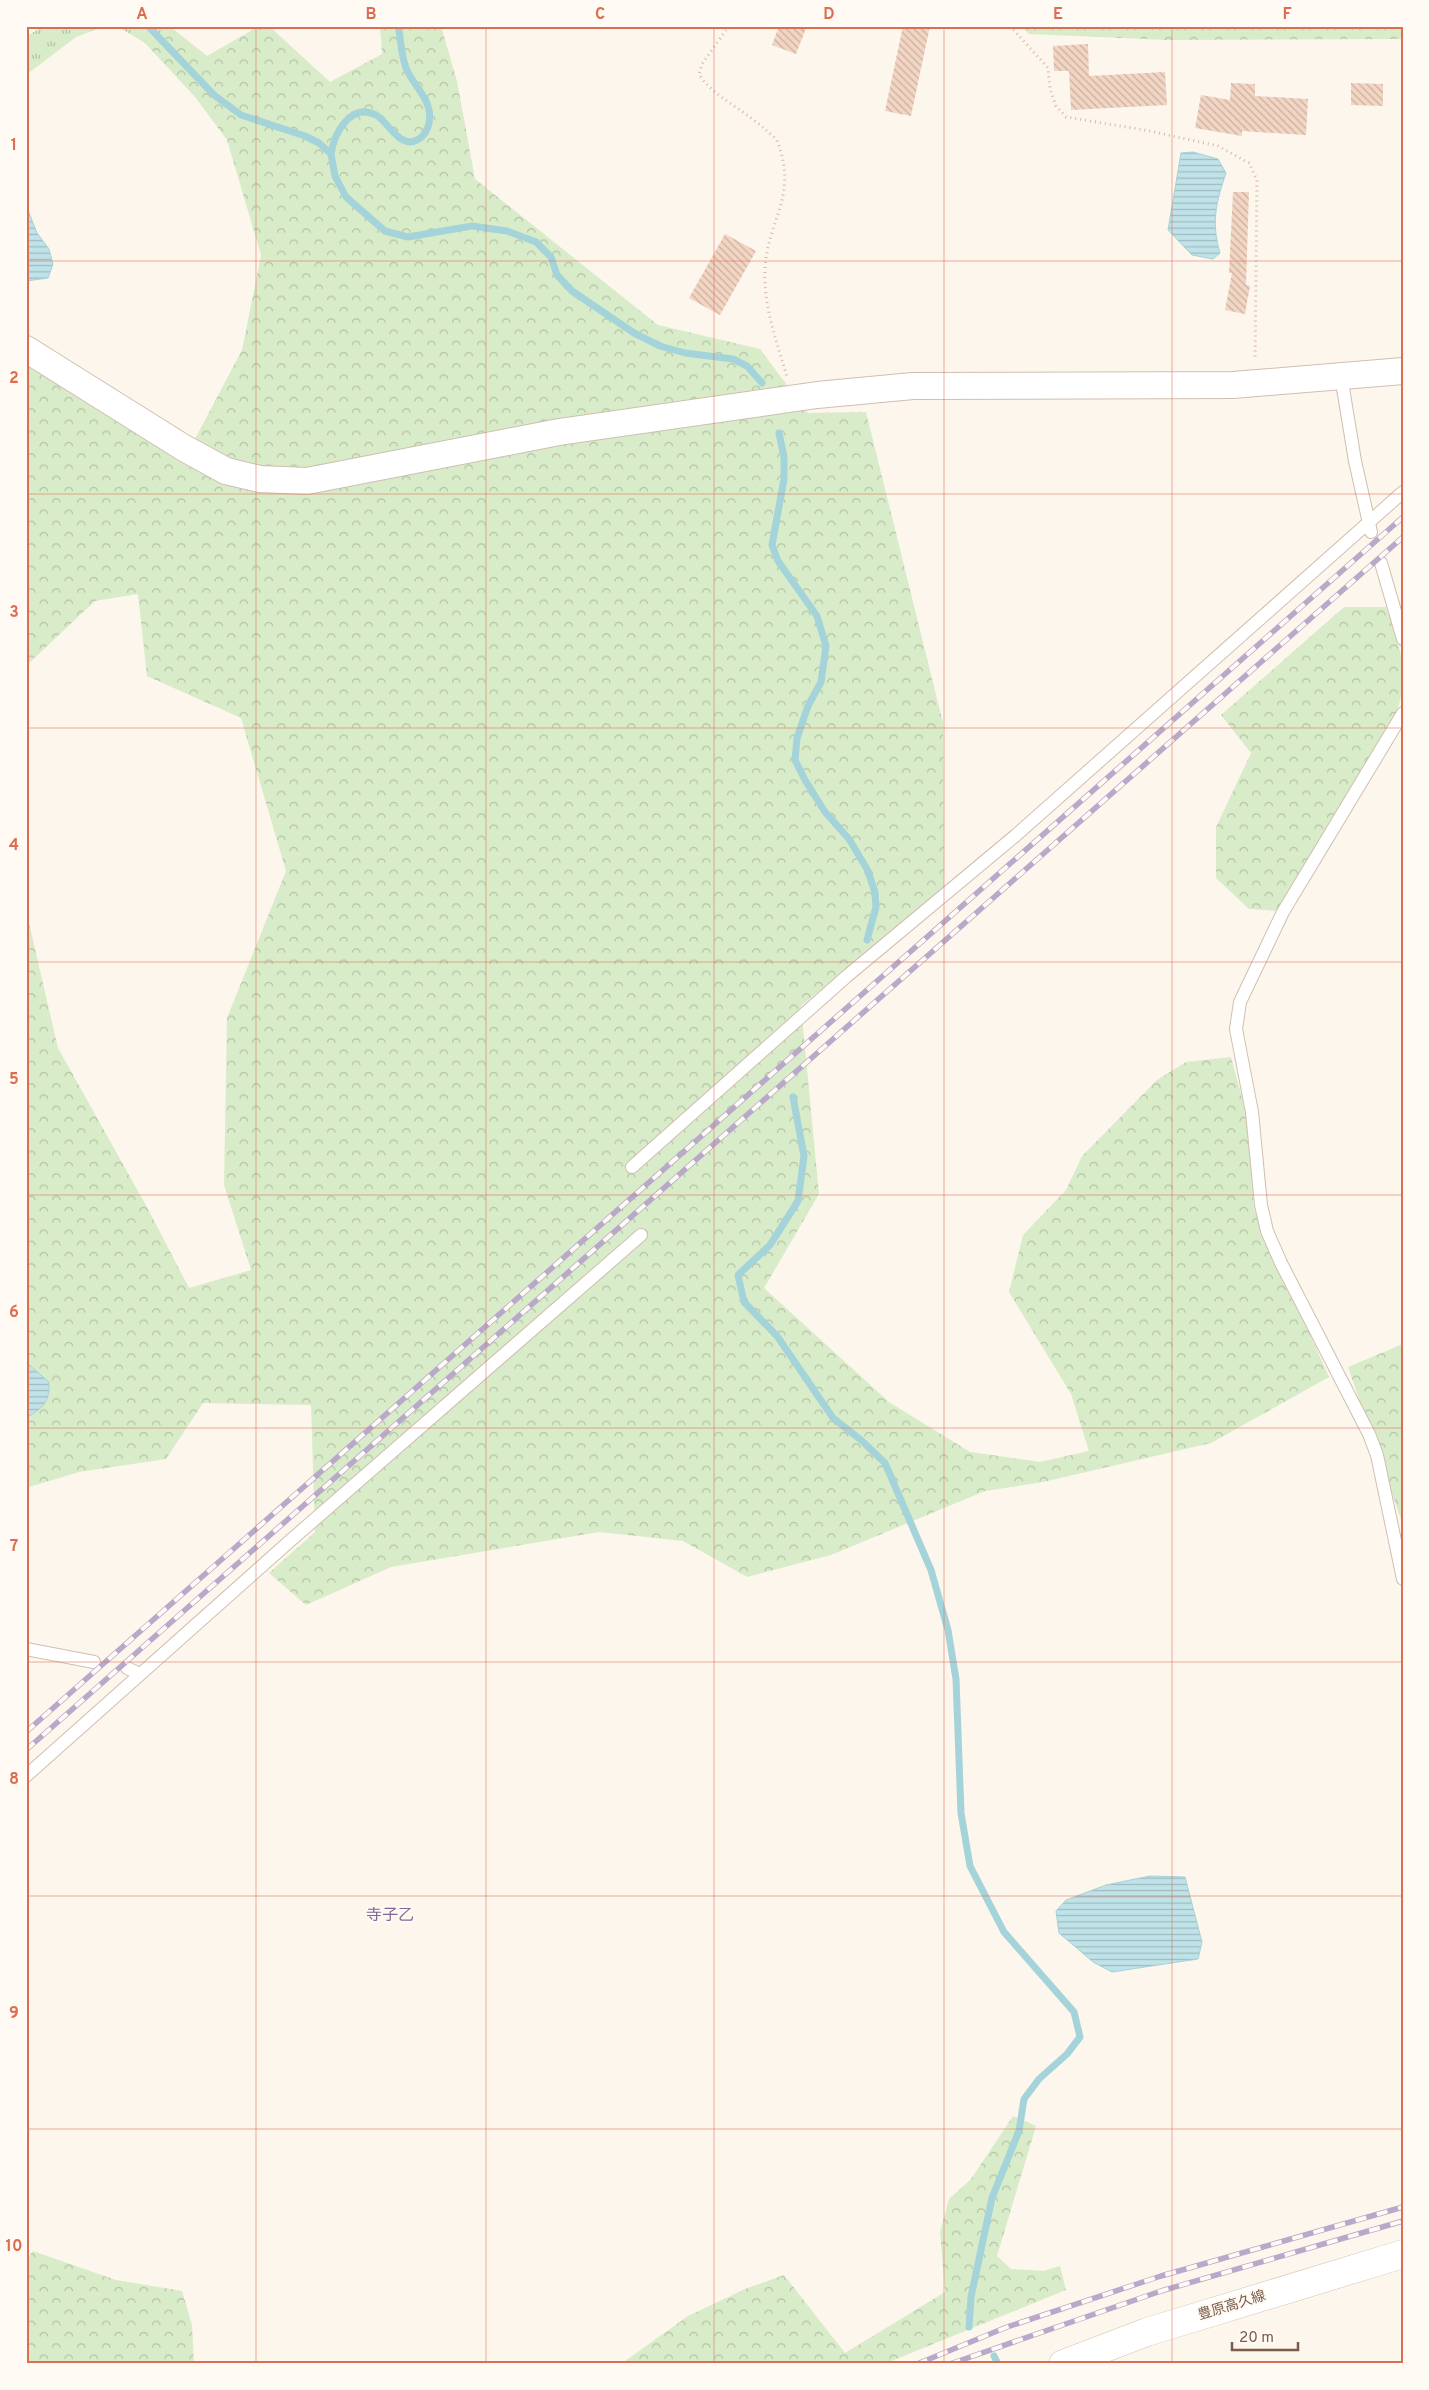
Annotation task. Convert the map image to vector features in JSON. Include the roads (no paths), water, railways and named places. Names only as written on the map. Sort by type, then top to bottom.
[{"type":"main road","name":"豊原高久線","points":[[1063,2364],[1147,2332],[1403,2254]]},
{"type":"street","points":[[26,349],[217,467],[260,479],[307,482],[559,432],[793,399],[914,386],[1254,383],[1403,371]]},
{"type":"lane","points":[[1341,376],[1370,528]]},
{"type":"lane","points":[[632,1167],[847,976],[1015,836],[1370,528],[1403,492]]},
{"type":"lane","points":[[1381,563],[1403,639]]},
{"type":"lane","points":[[1403,713],[1283,912],[1240,1002],[1236,1029],[1252,1112],[1261,1205],[1267,1231],[1281,1263],[1369,1434],[1377,1455],[1403,1578]]},
{"type":"lane","points":[[26,1776],[641,1235]]},
{"type":"lane","points":[[26,1649],[94,1662]]},
{"type":"lane","points":[[127,1668],[140,1674]]},
{"type":"water","points":[[1193,152],[1218,159],[1226,173],[1215,222],[1220,253],[1213,259],[1192,255],[1168,230],[1181,153]]},
{"type":"water","points":[[26,205],[37,233],[49,249],[53,264],[48,278],[26,281]]},
{"type":"water","points":[[26,1362],[49,1382],[49,1389],[47,1400],[44,1404],[26,1418]]},
{"type":"water","points":[[1150,1876],[1185,1877],[1202,1942],[1198,1959],[1112,1972],[1093,1962],[1059,1933],[1056,1911],[1066,1900],[1106,1885]]},
{"type":"waterway","points":[[148,26],[214,95],[241,115],[305,136],[319,143],[331,154],[335,176],[346,197],[385,231],[408,237],[472,226],[507,231],[536,242],[551,257],[557,275],[572,291],[634,333],[660,346],[685,353],[733,359],[747,366],[762,383]]},
{"type":"waterway","points":[[331,154],[340,129],[351,116],[358,113],[367,112],[376,115],[400,139],[406,141],[412,142],[419,139],[427,130],[430,115],[426,101],[406,68],[398,26]]},
{"type":"waterway","points":[[779,433],[784,457],[784,479],[772,545],[778,561],[817,616],[826,646],[821,682],[808,706],[797,738],[795,760],[825,812],[849,839],[867,869],[875,892],[876,907],[867,940]]},
{"type":"waterway","points":[[793,1097],[804,1156],[798,1201],[770,1245],[738,1275],[744,1302],[777,1336],[833,1418],[861,1440],[885,1463],[931,1570],[948,1630],[956,1679],[961,1813],[970,1866],[1004,1932],[1074,2012],[1080,2037],[1067,2054],[1039,2079],[1024,2099],[1019,2131],[992,2198],[971,2297],[969,2327]]},
{"type":"waterway","points":[[994,2356],[998,2364]]},
{"type":"railway","points":[[26,1732],[1403,517]]},
{"type":"railway","points":[[26,1750],[1403,537]]},
{"type":"railway","points":[[917,2364],[1007,2327],[1161,2276],[1403,2207]]},
{"type":"railway","points":[[950,2364],[1161,2291],[1403,2221]]},
{"type":"district","name":"寺子乙","points":[[390,1916]]}]
